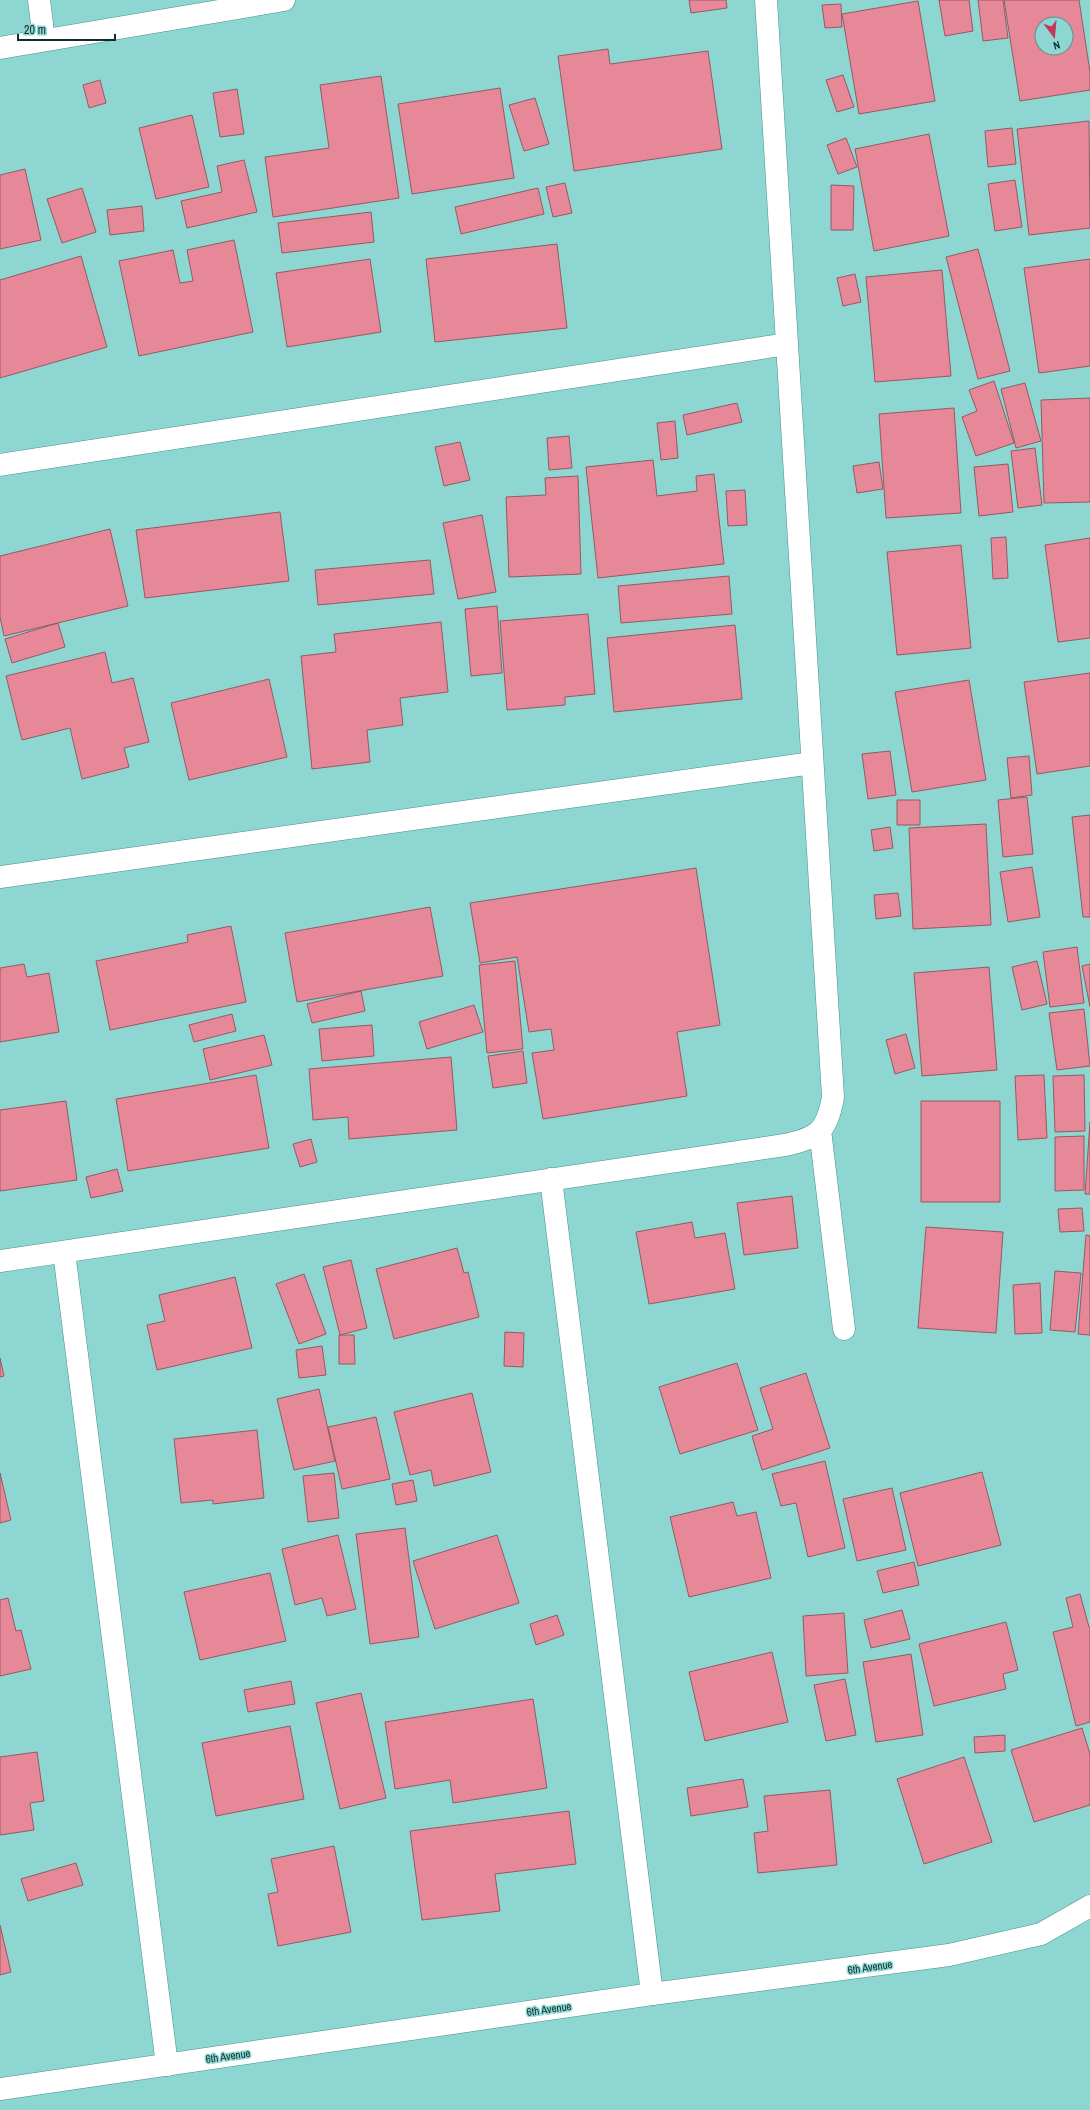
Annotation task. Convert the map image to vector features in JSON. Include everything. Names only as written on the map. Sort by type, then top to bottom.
[{"type":"street","points":[[39,0],[44,40]]},
{"type":"street","points":[[0,48],[284,0]]},
{"type":"street","points":[[0,1261],[550,1179],[785,1146],[809,1140],[820,1130],[830,1115],[833,1097],[766,0]]},
{"type":"street","points":[[0,465],[787,344]]},
{"type":"street","points":[[0,876],[812,763]]},
{"type":"street","points":[[820,1130],[844,1329]]},
{"type":"street","points":[[550,1179],[652,1994]]},
{"type":"street","points":[[64,1252],[167,2065]]},
{"type":"street","name":"6th Avenue","points":[[0,2089],[652,1994],[949,1955],[1041,1934],[1090,1906]]},
{"type":"building","points":[[689,0],[726,0],[727,8],[691,13]]},
{"type":"building","points":[[939,0],[969,0],[973,31],[945,36]]},
{"type":"building","points":[[978,0],[1003,0],[1008,38],[983,41]]},
{"type":"building","points":[[1004,0],[1079,0],[1090,72],[1090,90],[1020,101]]},
{"type":"building","points":[[918,1],[935,101],[859,114],[842,14]]},
{"type":"building","points":[[841,4],[842,27],[825,28],[822,5]]},
{"type":"building","points":[[608,49],[610,64],[708,51],[722,149],[574,171],[558,56]]},
{"type":"building","points":[[843,75],[854,107],[837,112],[826,80]]},
{"type":"building","points":[[381,76],[399,198],[273,217],[265,157],[329,148],[320,85]]},
{"type":"building","points":[[100,80],[106,103],[89,108],[83,85]]},
{"type":"building","points":[[500,88],[514,178],[412,194],[398,104]]},
{"type":"building","points":[[237,89],[244,134],[220,137],[213,93]]},
{"type":"building","points":[[535,98],[549,144],[524,151],[509,105]]},
{"type":"building","points":[[192,115],[209,187],[156,199],[139,128]]},
{"type":"building","points":[[1089,121],[1090,228],[1029,235],[1017,129]]},
{"type":"building","points":[[1012,128],[1016,164],[988,167],[985,131]]},
{"type":"building","points":[[929,134],[949,236],[874,251],[855,149]]},
{"type":"building","points":[[846,138],[857,167],[838,174],[827,145]]},
{"type":"building","points":[[244,160],[257,212],[187,228],[181,201],[222,192],[217,166]]},
{"type":"building","points":[[25,169],[41,240],[0,249],[0,175]]},
{"type":"building","points":[[1015,180],[1022,227],[995,231],[988,184]]},
{"type":"building","points":[[565,183],[572,213],[553,217],[546,187]]},
{"type":"building","points":[[831,185],[854,186],[853,230],[831,230]]},
{"type":"building","points":[[82,188],[96,232],[62,243],[47,199]]},
{"type":"building","points":[[538,188],[544,214],[461,234],[455,207]]},
{"type":"building","points":[[142,206],[144,231],[110,235],[107,210]]},
{"type":"building","points":[[371,212],[374,242],[282,253],[278,223]]},
{"type":"building","points":[[234,240],[253,332],[139,356],[119,261],[173,250],[180,283],[193,281],[187,250]]},
{"type":"building","points":[[557,244],[567,328],[435,342],[426,259]]},
{"type":"building","points":[[978,249],[1010,371],[978,379],[946,257]]},
{"type":"building","points":[[81,256],[107,347],[0,378],[0,280]]},
{"type":"building","points":[[370,259],[381,332],[287,347],[276,273]]},
{"type":"building","points":[[1090,259],[1090,366],[1039,373],[1024,268]]},
{"type":"building","points":[[942,270],[951,376],[875,382],[866,277]]},
{"type":"building","points":[[855,274],[861,302],[843,306],[837,278]]},
{"type":"building","points":[[994,381],[1014,443],[976,456],[962,417],[977,411],[969,390]]},
{"type":"building","points":[[1025,383],[1041,441],[1016,448],[1001,389]]},
{"type":"building","points":[[1090,398],[1090,502],[1044,503],[1041,400]]},
{"type":"building","points":[[737,403],[742,422],[687,435],[683,415]]},
{"type":"building","points":[[954,408],[961,513],[886,518],[879,414]]},
{"type":"building","points":[[675,421],[678,458],[661,460],[657,423]]},
{"type":"building","points":[[569,436],[572,468],[549,470],[547,438]]},
{"type":"building","points":[[460,442],[470,480],[444,486],[435,447]]},
{"type":"building","points":[[1035,448],[1042,505],[1018,508],[1011,451]]},
{"type":"building","points":[[653,460],[657,496],[697,491],[696,476],[714,474],[724,564],[598,578],[586,467]]},
{"type":"building","points":[[879,462],[883,489],[857,493],[853,466]]},
{"type":"building","points":[[1008,464],[1013,512],[979,516],[974,467]]},
{"type":"building","points":[[578,476],[581,574],[509,577],[506,497],[546,495],[545,478]]},
{"type":"building","points":[[745,490],[747,525],[728,526],[726,491]]},
{"type":"building","points":[[280,512],[289,581],[145,598],[136,530]]},
{"type":"building","points":[[482,515],[496,592],[458,599],[443,523]]},
{"type":"building","points":[[110,529],[128,606],[4,636],[0,617],[0,556]]},
{"type":"building","points":[[1006,537],[1008,578],[993,579],[991,538]]},
{"type":"building","points":[[1090,538],[1090,638],[1058,642],[1045,545]]},
{"type":"building","points":[[961,545],[971,648],[897,655],[887,552]]},
{"type":"building","points":[[430,560],[434,594],[318,605],[315,570]]},
{"type":"building","points":[[729,576],[732,614],[621,623],[618,586]]},
{"type":"building","points":[[497,606],[502,673],[471,676],[465,609]]},
{"type":"building","points":[[588,614],[595,694],[565,697],[565,705],[507,710],[500,621]]},
{"type":"building","points":[[441,622],[448,692],[400,698],[403,725],[367,730],[370,762],[312,769],[301,656],[336,652],[334,634]]},
{"type":"building","points":[[58,623],[65,647],[12,663],[5,639]]},
{"type":"building","points":[[735,625],[742,699],[614,712],[607,638]]},
{"type":"building","points":[[105,652],[112,683],[133,678],[149,742],[124,748],[129,767],[82,779],[70,728],[22,740],[6,676]]},
{"type":"building","points":[[1090,673],[1090,766],[1037,774],[1024,682]]},
{"type":"building","points":[[269,679],[287,757],[189,780],[171,703]]},
{"type":"building","points":[[969,680],[986,780],[912,792],[895,692]]},
{"type":"building","points":[[890,751],[896,795],[868,799],[862,754]]},
{"type":"building","points":[[1029,756],[1032,795],[1011,798],[1007,758]]},
{"type":"building","points":[[1027,797],[1033,854],[1003,857],[998,800]]},
{"type":"building","points":[[897,800],[920,800],[920,825],[897,825]]},
{"type":"building","points":[[1090,815],[1090,917],[1083,917],[1072,817]]},
{"type":"building","points":[[986,824],[991,925],[913,929],[909,828]]},
{"type":"building","points":[[890,827],[893,848],[874,851],[871,830]]},
{"type":"building","points":[[1032,867],[1040,917],[1008,922],[1000,872]]},
{"type":"building","points":[[696,868],[720,1025],[677,1032],[687,1096],[543,1119],[532,1053],[554,1050],[551,1029],[529,1032],[517,957],[480,963],[470,903]]},
{"type":"building","points":[[898,893],[901,916],[876,919],[874,895]]},
{"type":"building","points":[[430,907],[443,976],[297,1002],[285,933]]},
{"type":"building","points":[[231,926],[246,1002],[110,1030],[96,961],[188,942],[187,935]]},
{"type":"building","points":[[1077,947],[1084,1003],[1050,1007],[1043,952]]},
{"type":"building","points":[[515,961],[523,1049],[487,1053],[479,965]]},
{"type":"building","points":[[1037,961],[1047,1004],[1022,1010],[1012,967]]},
{"type":"building","points":[[24,964],[27,977],[49,973],[59,1032],[0,1042],[0,968]]},
{"type":"building","points":[[1090,964],[1090,1007],[1082,966]]},
{"type":"building","points":[[989,967],[997,1070],[922,1076],[914,973]]},
{"type":"building","points":[[361,991],[365,1011],[312,1023],[307,1004]]},
{"type":"building","points":[[474,1005],[483,1032],[427,1049],[419,1022]]},
{"type":"building","points":[[1084,1009],[1090,1066],[1057,1070],[1049,1013]]},
{"type":"building","points":[[232,1014],[236,1031],[194,1042],[189,1025]]},
{"type":"building","points":[[372,1025],[374,1056],[322,1061],[319,1029]]},
{"type":"building","points":[[906,1034],[915,1068],[895,1074],[886,1040]]},
{"type":"building","points":[[264,1035],[272,1065],[210,1080],[203,1049]]},
{"type":"building","points":[[523,1051],[527,1083],[493,1088],[488,1056]]},
{"type":"building","points":[[451,1057],[457,1130],[349,1139],[348,1117],[313,1120],[309,1069]]},
{"type":"building","points":[[256,1075],[269,1148],[128,1171],[116,1099]]},
{"type":"building","points":[[1044,1075],[1047,1138],[1018,1140],[1015,1076]]},
{"type":"building","points":[[1084,1075],[1085,1131],[1055,1132],[1053,1076]]},
{"type":"building","points":[[66,1101],[77,1180],[0,1191],[0,1110]]},
{"type":"building","points":[[921,1101],[1000,1101],[1000,1202],[921,1202]]},
{"type":"building","points":[[1090,1122],[1090,1194],[1085,1194]]},
{"type":"building","points":[[1084,1136],[1084,1190],[1055,1191],[1055,1137]]},
{"type":"building","points":[[311,1139],[317,1162],[300,1167],[293,1144]]},
{"type":"building","points":[[117,1169],[123,1191],[91,1198],[86,1177]]},
{"type":"building","points":[[792,1196],[798,1248],[744,1255],[737,1203]]},
{"type":"building","points":[[1082,1208],[1084,1231],[1060,1232],[1058,1209]]},
{"type":"building","points":[[692,1222],[695,1238],[725,1233],[735,1289],[649,1304],[636,1232]]},
{"type":"building","points":[[926,1227],[1003,1232],[996,1333],[918,1328]]},
{"type":"building","points":[[1086,1235],[1090,1236],[1090,1335],[1078,1334]]},
{"type":"building","points":[[457,1248],[464,1273],[468,1272],[479,1317],[394,1339],[376,1269]]},
{"type":"building","points":[[351,1260],[367,1328],[340,1335],[323,1267]]},
{"type":"building","points":[[1055,1271],[1081,1273],[1075,1332],[1050,1330]]},
{"type":"building","points":[[304,1274],[326,1334],[299,1344],[276,1284]]},
{"type":"building","points":[[235,1277],[252,1348],[157,1370],[147,1325],[165,1321],[159,1295]]},
{"type":"building","points":[[1040,1283],[1042,1333],[1015,1334],[1013,1285]]},
{"type":"building","points":[[505,1332],[524,1333],[523,1367],[504,1366]]},
{"type":"building","points":[[339,1335],[354,1335],[355,1364],[339,1364]]},
{"type":"building","points":[[322,1346],[326,1375],[299,1378],[296,1350]]},
{"type":"building","points":[[0,1358],[4,1376],[0,1377]]},
{"type":"building","points":[[737,1363],[758,1430],[680,1454],[659,1387]]},
{"type":"building","points":[[806,1373],[830,1448],[762,1470],[752,1436],[773,1429],[760,1388]]},
{"type":"building","points":[[319,1389],[335,1461],[294,1470],[277,1399]]},
{"type":"building","points":[[472,1393],[491,1472],[434,1486],[431,1470],[410,1475],[394,1412]]},
{"type":"building","points":[[376,1417],[390,1479],[342,1489],[328,1427]]},
{"type":"building","points":[[257,1430],[264,1498],[213,1504],[213,1500],[181,1503],[174,1439]]},
{"type":"building","points":[[825,1461],[845,1548],[808,1557],[796,1503],[781,1506],[772,1474]]},
{"type":"building","points":[[982,1472],[1001,1545],[918,1566],[900,1493]]},
{"type":"building","points":[[0,1473],[11,1520],[0,1523]]},
{"type":"building","points":[[334,1473],[339,1518],[308,1522],[303,1476]]},
{"type":"building","points":[[413,1480],[417,1501],[396,1505],[392,1484]]},
{"type":"building","points":[[892,1488],[906,1550],[857,1561],[843,1499]]},
{"type":"building","points":[[733,1502],[737,1516],[756,1512],[771,1578],[689,1597],[670,1517]]},
{"type":"building","points":[[405,1528],[419,1637],[370,1644],[356,1534]]},
{"type":"building","points":[[338,1535],[356,1609],[327,1616],[322,1598],[295,1605],[282,1549]]},
{"type":"building","points":[[497,1535],[519,1603],[435,1629],[413,1561]]},
{"type":"building","points":[[914,1562],[919,1585],[883,1593],[877,1571]]},
{"type":"building","points":[[270,1573],[286,1641],[200,1660],[184,1592]]},
{"type":"building","points":[[1080,1594],[1090,1627],[1090,1722],[1076,1726],[1053,1632],[1073,1627],[1066,1598]]},
{"type":"building","points":[[8,1598],[16,1631],[21,1630],[31,1669],[0,1676],[0,1600]]},
{"type":"building","points":[[902,1610],[910,1639],[871,1648],[864,1620]]},
{"type":"building","points":[[844,1613],[848,1673],[806,1676],[803,1616]]},
{"type":"building","points":[[557,1615],[564,1635],[536,1645],[530,1624]]},
{"type":"building","points":[[1006,1622],[1018,1670],[1003,1674],[1006,1689],[934,1706],[919,1644]]},
{"type":"building","points":[[772,1652],[788,1722],[705,1741],[689,1672]]},
{"type":"building","points":[[911,1654],[923,1735],[876,1742],[863,1662]]},
{"type":"building","points":[[845,1679],[856,1735],[826,1741],[814,1685]]},
{"type":"building","points":[[291,1681],[295,1704],[248,1712],[244,1690]]},
{"type":"building","points":[[361,1693],[386,1798],[340,1809],[316,1703]]},
{"type":"building","points":[[533,1699],[547,1788],[453,1803],[450,1780],[395,1789],[385,1722]]},
{"type":"building","points":[[290,1726],[304,1799],[216,1816],[202,1743]]},
{"type":"building","points":[[1082,1728],[1090,1754],[1090,1805],[1034,1822],[1011,1750]]},
{"type":"building","points":[[1005,1735],[1005,1751],[975,1753],[974,1737]]},
{"type":"building","points":[[37,1752],[44,1801],[30,1803],[34,1830],[0,1835],[0,1757]]},
{"type":"building","points":[[964,1757],[992,1842],[924,1864],[897,1779]]},
{"type":"building","points":[[743,1779],[748,1807],[691,1816],[687,1788]]},
{"type":"building","points":[[830,1790],[837,1865],[758,1873],[754,1833],[768,1831],[764,1796]]},
{"type":"building","points":[[569,1811],[576,1864],[495,1874],[500,1911],[422,1920],[410,1831]]},
{"type":"building","points":[[334,1846],[351,1932],[278,1946],[268,1894],[278,1892],[271,1859]]},
{"type":"building","points":[[76,1863],[83,1885],[28,1901],[21,1879]]},
{"type":"building","points":[[0,1925],[11,1972],[0,1975]]}]
